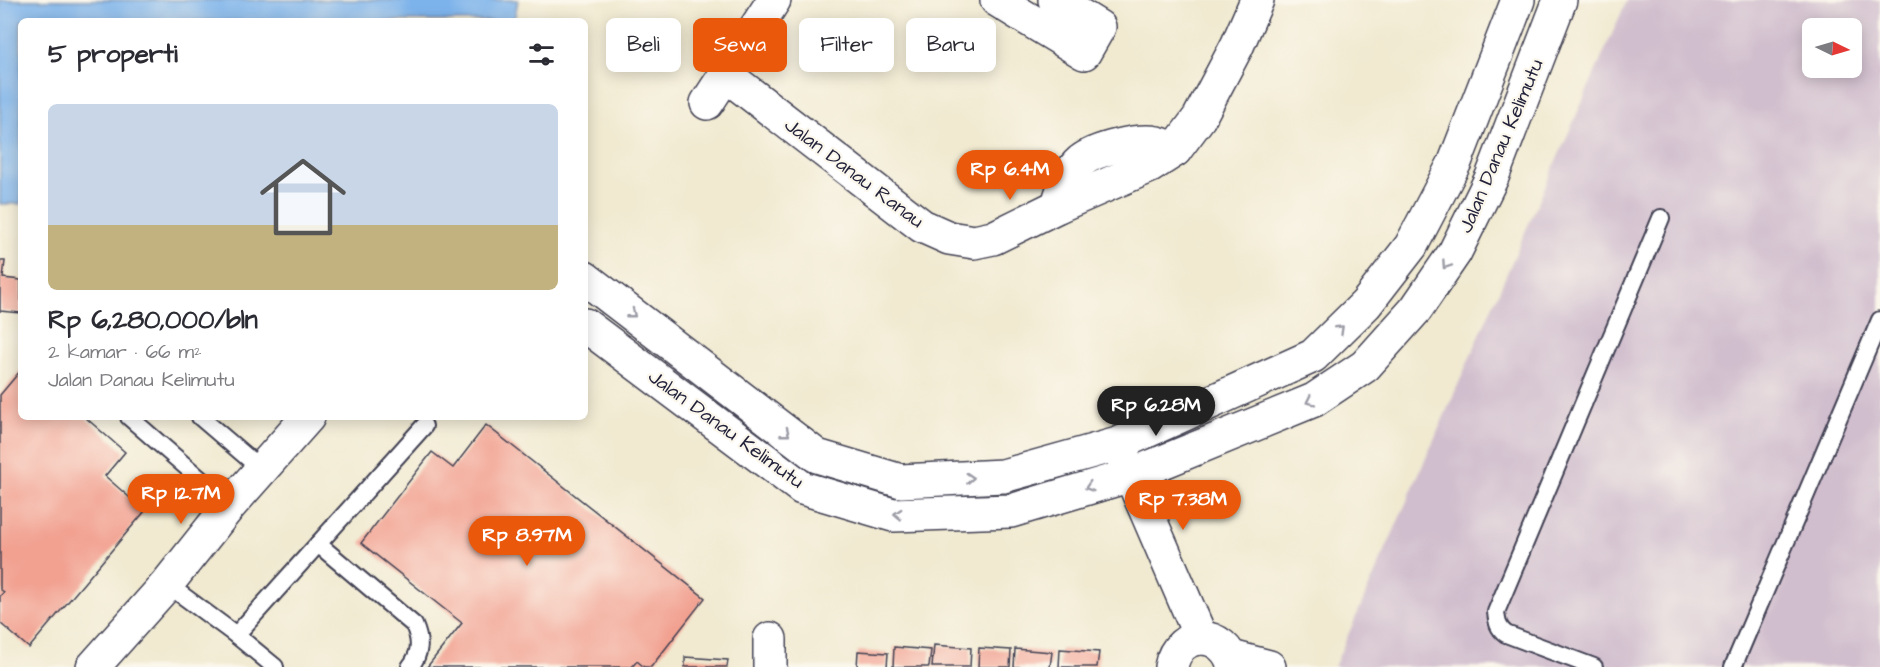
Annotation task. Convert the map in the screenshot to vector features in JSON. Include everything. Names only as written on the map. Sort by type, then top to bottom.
[{"type":"street","points":[[707,103],[774,0]]},
{"type":"street","points":[[997,0],[1084,53],[1099,27],[1055,0]]},
{"type":"street","name":"Jalan Danau Ranau","points":[[726,75],[922,226],[949,238],[974,242],[993,238],[1058,206],[1062,189],[1070,173],[1082,160],[1117,146],[1157,143],[1174,150],[1199,118],[1238,46],[1257,0]]},
{"type":"street","name":"Jalan Danau Kelimutu","points":[[588,280],[817,456],[901,481],[1003,476],[1118,444],[1313,356],[1366,304],[1411,246],[1455,162],[1518,0]]},
{"type":"street","name":"Jalan Danau Kelimutu","points":[[588,327],[802,488],[893,515],[1011,511],[1131,475],[1314,400],[1365,366],[1380,350],[1416,309],[1455,252],[1492,177],[1560,0]]},
{"type":"street","points":[[93,667],[167,584],[230,505],[305,420]]},
{"type":"street","points":[[1118,444],[1201,638]]},
{"type":"street","points":[[1171,667],[1174,655],[1181,646],[1190,640],[1201,638],[1219,643],[1226,649],[1232,662],[1269,667]]},
{"type":"lane","points":[[1594,667],[1506,634],[1500,629],[1496,612],[1661,218]]},
{"type":"lane","points":[[1733,667],[1880,320]]},
{"type":"lane","points":[[132,420],[230,505]]},
{"type":"lane","points":[[204,420],[262,470]]},
{"type":"lane","points":[[236,636],[424,426]]},
{"type":"lane","points":[[318,544],[414,625],[419,637],[420,649],[410,667]]},
{"type":"lane","points":[[167,584],[275,667]]},
{"type":"shaded area","points":[[1627,0],[1880,0],[1880,667],[1334,667]]},
{"type":"water","points":[[0,0],[518,0],[515,18],[18,18],[18,204],[0,204]]},
{"type":"building","points":[[0,261],[5,261],[3,278],[18,280],[18,313],[0,311]]},
{"type":"building","points":[[18,374],[18,420],[88,420],[125,452],[105,476],[145,511],[29,648],[0,623],[0,596],[4,592],[0,589],[0,395]]},
{"type":"building","points":[[486,425],[705,598],[651,667],[644,667],[637,661],[632,667],[427,667],[462,623],[361,543],[432,452],[453,468]]},
{"type":"building","points":[[934,645],[971,648],[970,667],[932,667]]},
{"type":"building","points":[[894,647],[931,650],[929,667],[893,667]]},
{"type":"building","points":[[979,648],[1011,650],[1010,667],[978,667]]},
{"type":"building","points":[[1015,649],[1052,652],[1050,667],[1014,667]]},
{"type":"building","points":[[1060,649],[1099,652],[1097,667],[1059,667]]},
{"type":"building","points":[[858,651],[888,653],[887,667],[857,667]]},
{"type":"building","points":[[685,657],[728,660],[727,667],[685,667]]}]
